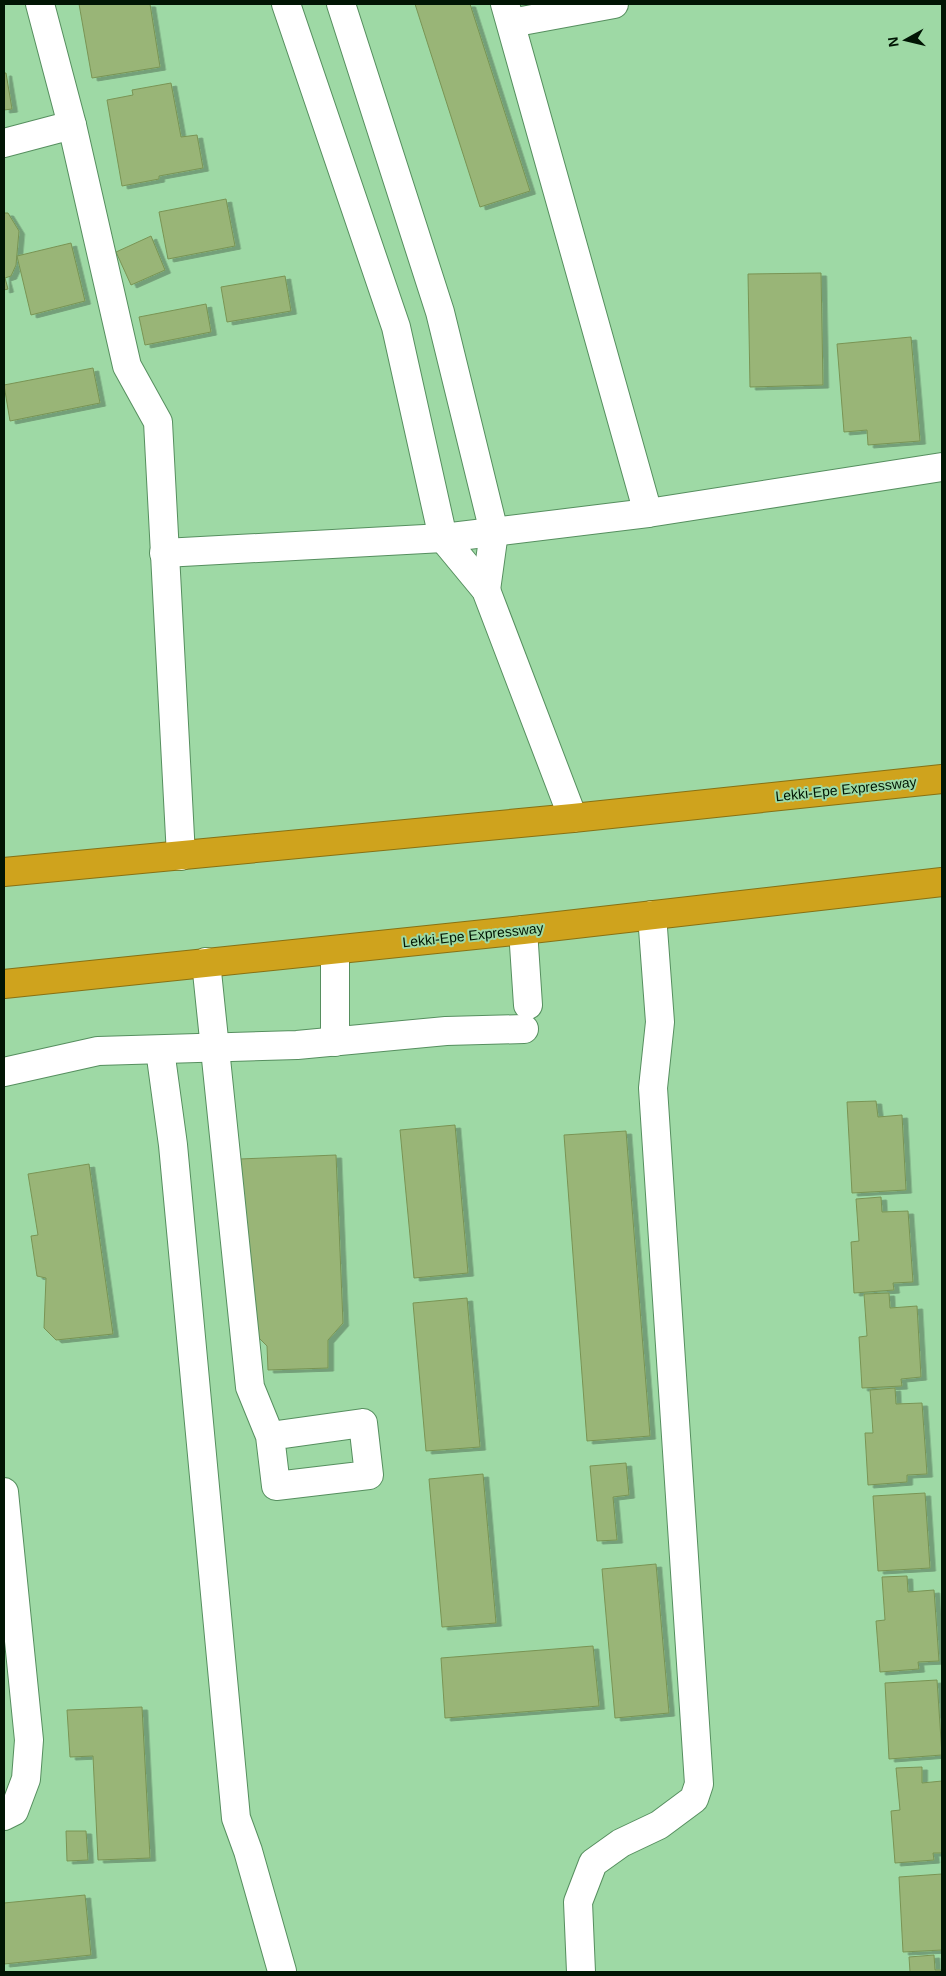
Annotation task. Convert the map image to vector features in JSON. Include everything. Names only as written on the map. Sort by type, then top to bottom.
[{"type":"highway","name":"Lekki-Epe Expressway","points":[[4,872],[573,818],[942,779]]},
{"type":"highway","name":"Lekki-Epe Expressway","points":[[4,984],[523,930],[942,882]]},
{"type":"street","points":[[40,4],[72,125],[126,366],[158,422],[181,856]]},
{"type":"street","points":[[286,4],[396,326],[443,538],[486,590],[573,818]]},
{"type":"street","points":[[341,4],[440,312],[494,532],[486,590]]},
{"type":"street","points":[[614,4],[508,13],[648,513]]},
{"type":"street","points":[[4,143],[72,125]]},
{"type":"street","points":[[164,553],[443,538],[648,513],[942,467]]},
{"type":"street","points":[[581,1972],[578,1902],[593,1863],[621,1843],[659,1825],[694,1799],[699,1784],[653,1088],[660,1022],[652,915]]},
{"type":"street","points":[[4,1072],[98,1051],[297,1045],[335,1042],[446,1031],[526,1017],[523,930]]},
{"type":"street","points":[[335,950],[335,1042]]},
{"type":"street","points":[[206,962],[250,1387],[270,1436]]},
{"type":"street","points":[[160,1050],[173,1145],[236,1818],[248,1851],[282,1971]]},
{"type":"street","points":[[4,1492],[14,1679],[28,1740],[26,1779],[14,1811],[4,1816]]},
{"type":"building","points":[[79,4],[150,4],[160,67],[92,78]]},
{"type":"building","points":[[415,4],[470,4],[530,191],[480,207]]},
{"type":"building","points":[[4,73],[6,73],[12,109],[4,110]]},
{"type":"building","points":[[171,83],[181,137],[197,135],[203,168],[159,176],[159,179],[122,186],[107,100],[133,95],[132,90]]},
{"type":"building","points":[[226,199],[235,246],[168,259],[159,212]]},
{"type":"building","points":[[4,213],[8,213],[19,231],[16,265],[11,276],[5,278],[8,289],[4,290]]},
{"type":"building","points":[[151,236],[165,270],[131,285],[116,252]]},
{"type":"building","points":[[71,243],[85,301],[31,315],[17,256]]},
{"type":"building","points":[[821,273],[823,385],[750,387],[748,274]]},
{"type":"building","points":[[285,276],[291,311],[227,322],[221,287]]},
{"type":"building","points":[[206,304],[211,332],[145,345],[139,317]]},
{"type":"building","points":[[911,337],[920,441],[868,445],[867,430],[844,432],[837,344]]},
{"type":"building","points":[[93,368],[100,403],[10,421],[4,385]]},
{"type":"building","points":[[876,1101],[878,1117],[902,1115],[906,1190],[852,1193],[847,1102]]},
{"type":"building","points":[[455,1125],[468,1273],[414,1278],[400,1130]]},
{"type":"building","points":[[626,1131],[650,1436],[587,1441],[564,1135]]},
{"type":"building","points":[[336,1155],[343,1323],[328,1340],[328,1368],[268,1370],[267,1346],[247,1326],[240,1159]]},
{"type":"building","points":[[89,1164],[113,1334],[56,1340],[44,1328],[46,1278],[37,1276],[31,1236],[38,1235],[28,1174]]},
{"type":"building","points":[[881,1197],[882,1212],[908,1211],[913,1282],[893,1283],[894,1290],[854,1293],[851,1242],[859,1241],[856,1199]]},
{"type":"building","points":[[889,1293],[890,1308],[917,1306],[921,1377],[901,1379],[902,1386],[862,1388],[859,1337],[867,1336],[864,1294]]},
{"type":"building","points":[[467,1298],[480,1447],[426,1451],[413,1303]]},
{"type":"building","points":[[895,1388],[896,1404],[922,1403],[927,1474],[907,1475],[907,1482],[868,1485],[865,1433],[873,1433],[870,1390]]},
{"type":"building","points":[[626,1463],[629,1495],[613,1497],[617,1540],[597,1541],[590,1466]]},
{"type":"building","points":[[483,1474],[496,1623],[442,1627],[429,1479]]},
{"type":"building","points":[[925,1493],[930,1568],[878,1571],[873,1496]]},
{"type":"building","points":[[656,1564],[669,1713],[615,1718],[602,1569]]},
{"type":"building","points":[[907,1576],[908,1592],[934,1590],[939,1661],[918,1662],[919,1669],[880,1672],[876,1621],[885,1620],[882,1577]]},
{"type":"building","points":[[593,1646],[599,1706],[445,1718],[441,1658]]},
{"type":"building","points":[[937,1680],[942,1755],[889,1759],[885,1683]]},
{"type":"building","points":[[142,1707],[150,1858],[98,1860],[93,1756],[70,1757],[67,1710]]},
{"type":"building","points":[[922,1767],[922,1783],[942,1781],[942,1853],[933,1853],[934,1860],[895,1863],[891,1811],[900,1810],[896,1768]]},
{"type":"building","points":[[66,1831],[86,1831],[88,1860],[67,1861]]},
{"type":"building","points":[[942,1874],[942,1950],[903,1952],[899,1877]]},
{"type":"building","points":[[85,1895],[91,1955],[4,1964],[4,1903]]},
{"type":"building","points":[[934,1955],[935,1970],[942,1970],[942,1972],[910,1972],[909,1957]]}]
